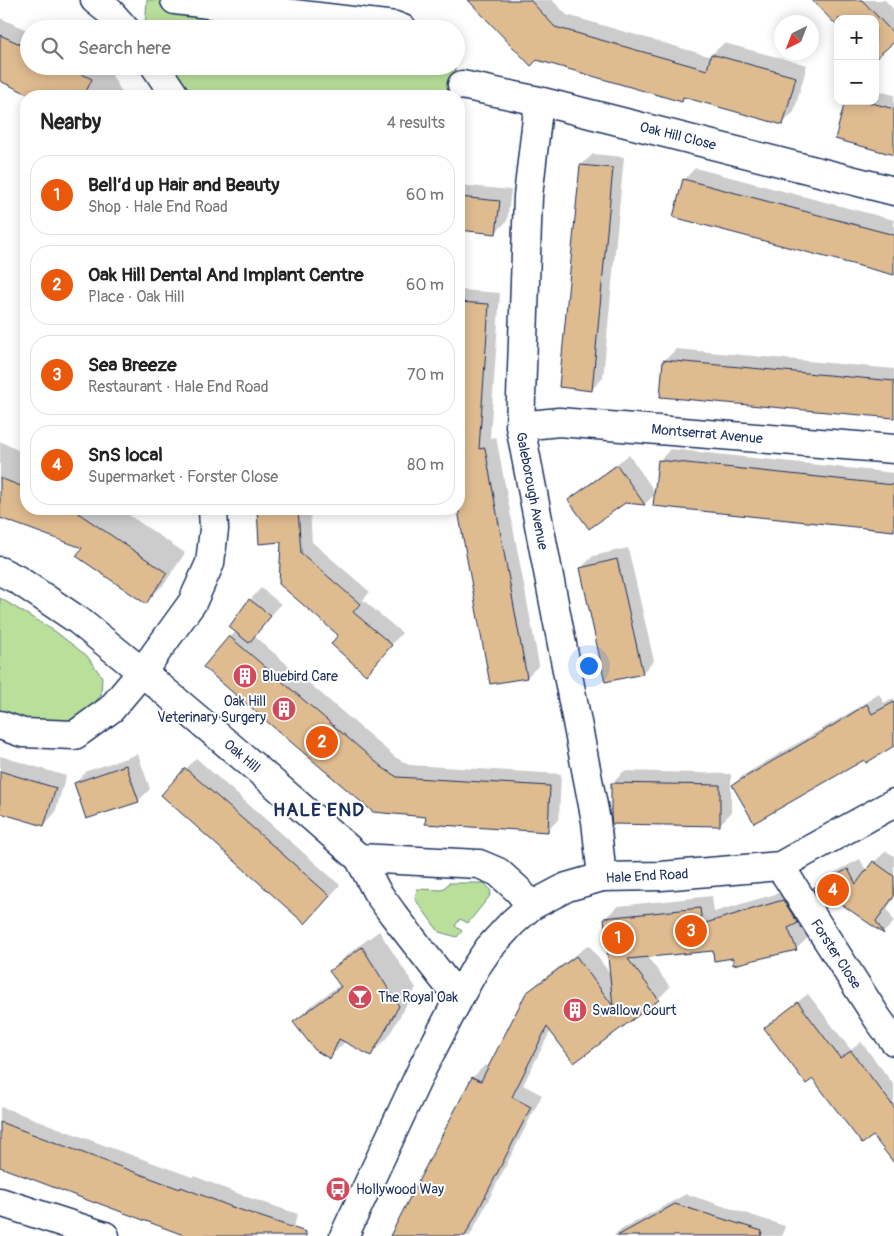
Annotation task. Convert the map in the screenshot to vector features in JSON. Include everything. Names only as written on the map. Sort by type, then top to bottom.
[{"type":"street","points":[[95,0],[117,20]]},
{"type":"street","points":[[180,0],[346,20]]},
{"type":"street","points":[[161,75],[171,90]]},
{"type":"street","name":"Oak Hill Close","points":[[457,83],[540,101],[894,191]]},
{"type":"street","name":"Galeborough Avenue","points":[[540,101],[528,196],[520,426],[596,821],[602,877]]},
{"type":"street","name":"Montserrat Avenue","points":[[520,426],[559,422],[894,449]]},
{"type":"street","points":[[0,725],[23,733],[75,735],[111,709],[142,672],[192,603],[210,564],[214,528],[213,515]]},
{"type":"street","name":"Oak Hill","points":[[0,571],[18,580],[79,621],[256,768],[360,858],[377,892],[393,914],[446,982],[462,992]]},
{"type":"street","name":"Hale End Road","points":[[344,1236],[423,1067],[476,966],[489,948],[531,906],[567,887],[602,877],[661,876],[780,866],[894,803]]},
{"type":"street","points":[[360,858],[478,864],[498,872],[518,890],[531,906]]},
{"type":"street","name":"Forster Close","points":[[780,866],[894,1041]]},
{"type":"street","points":[[0,1202],[105,1236]]},
{"type":"green space","points":[[147,0],[175,0],[332,20],[146,20]]},
{"type":"green space","points":[[161,75],[458,75],[462,85],[459,90],[171,90]]},
{"type":"green space","points":[[0,598],[56,632],[87,656],[102,677],[101,695],[88,711],[66,724],[14,717],[0,713]]},
{"type":"green space","points":[[449,883],[484,883],[491,892],[468,923],[460,919],[455,926],[462,931],[457,937],[439,932],[415,899],[417,889],[442,890]]},
{"type":"building","points":[[468,0],[530,0],[555,27],[707,70],[711,54],[796,77],[783,125],[683,97],[682,102],[537,60],[531,66]]},
{"type":"building","points":[[812,0],[862,0],[876,15],[834,15],[834,23]]},
{"type":"building","points":[[879,18],[894,34],[894,42],[879,55]]},
{"type":"building","points":[[0,35],[20,44],[20,75],[84,75],[92,79],[87,90],[20,90],[0,81]]},
{"type":"building","points":[[844,105],[879,105],[894,109],[894,155],[835,139]]},
{"type":"building","points":[[580,165],[613,168],[592,391],[559,387]]},
{"type":"building","points":[[683,179],[894,235],[894,275],[673,217]]},
{"type":"building","points":[[465,198],[500,201],[496,234],[465,231]]},
{"type":"building","points":[[465,302],[489,304],[479,449],[485,448],[527,678],[490,684],[459,516],[465,515]]},
{"type":"building","points":[[663,360],[894,381],[894,418],[660,397]]},
{"type":"building","points":[[658,460],[894,485],[894,531],[653,506]]},
{"type":"building","points":[[617,465],[645,505],[625,503],[589,529],[568,500]]},
{"type":"building","points":[[0,478],[20,486],[20,515],[81,515],[167,573],[146,604],[76,556],[82,548],[0,518]]},
{"type":"building","points":[[257,515],[298,515],[301,553],[360,604],[353,612],[392,645],[366,675],[331,644],[338,635],[279,584],[281,542],[259,544]]},
{"type":"building","points":[[617,559],[643,674],[605,682],[580,568]]},
{"type":"building","points":[[249,599],[271,616],[249,643],[229,627]]},
{"type":"building","points":[[229,636],[383,768],[397,777],[550,786],[548,832],[425,824],[426,817],[373,812],[203,667]]},
{"type":"building","points":[[894,702],[894,746],[866,763],[864,760],[754,823],[732,785],[867,704],[872,714]]},
{"type":"building","points":[[126,765],[139,802],[86,819],[74,783]]},
{"type":"building","points":[[185,768],[330,896],[305,924],[161,795]]},
{"type":"building","points":[[0,771],[56,788],[44,826],[0,813]]},
{"type":"building","points":[[611,783],[720,785],[720,826],[612,824]]},
{"type":"building","points":[[873,861],[894,876],[894,896],[876,921],[884,934],[837,901],[825,908],[813,888],[848,869],[856,884]]},
{"type":"building","points":[[783,900],[798,923],[788,928],[797,950],[733,965],[733,958],[714,961],[713,951],[628,959],[659,1000],[574,1063],[547,1027],[512,1097],[531,1107],[465,1236],[390,1236],[472,1077],[481,1081],[526,993],[576,956],[613,1006],[604,918],[700,908],[702,924]]},
{"type":"building","name":"The Royal Oak","points":[[362,947],[399,1006],[371,1056],[339,1039],[330,1059],[315,1050],[293,1022],[341,987],[329,971]]},
{"type":"building","points":[[798,1002],[840,1058],[851,1051],[894,1107],[894,1163],[873,1136],[862,1144],[813,1079],[806,1084],[764,1028]]},
{"type":"building","points":[[0,1122],[180,1189],[181,1187],[232,1207],[306,1232],[306,1236],[186,1236],[95,1203],[0,1167]]},
{"type":"building","points":[[675,1204],[762,1231],[761,1236],[617,1236]]},
{"type":"place","name":"Bluebird Care","points":[[245,676]]},
{"type":"place","name":"Oak Hill Veterinary Surgery","points":[[284,709]]},
{"type":"place","name":"Oak Hill Dental And Implant Centre","points":[[322,742]]},
{"type":"place","name":"SnS local","points":[[833,890]]},
{"type":"place","name":"Sea Breeze","points":[[691,931]]},
{"type":"place","name":"Bell’d up Hair and Beauty","points":[[618,938]]},
{"type":"place","name":"The Royal Oak","points":[[360,997]]},
{"type":"place","name":"Swallow Court","points":[[575,1010]]},
{"type":"place","name":"Hollywood Way","points":[[338,1189]]},
{"type":"district","name":"HALE END","points":[[319,810]]}]
